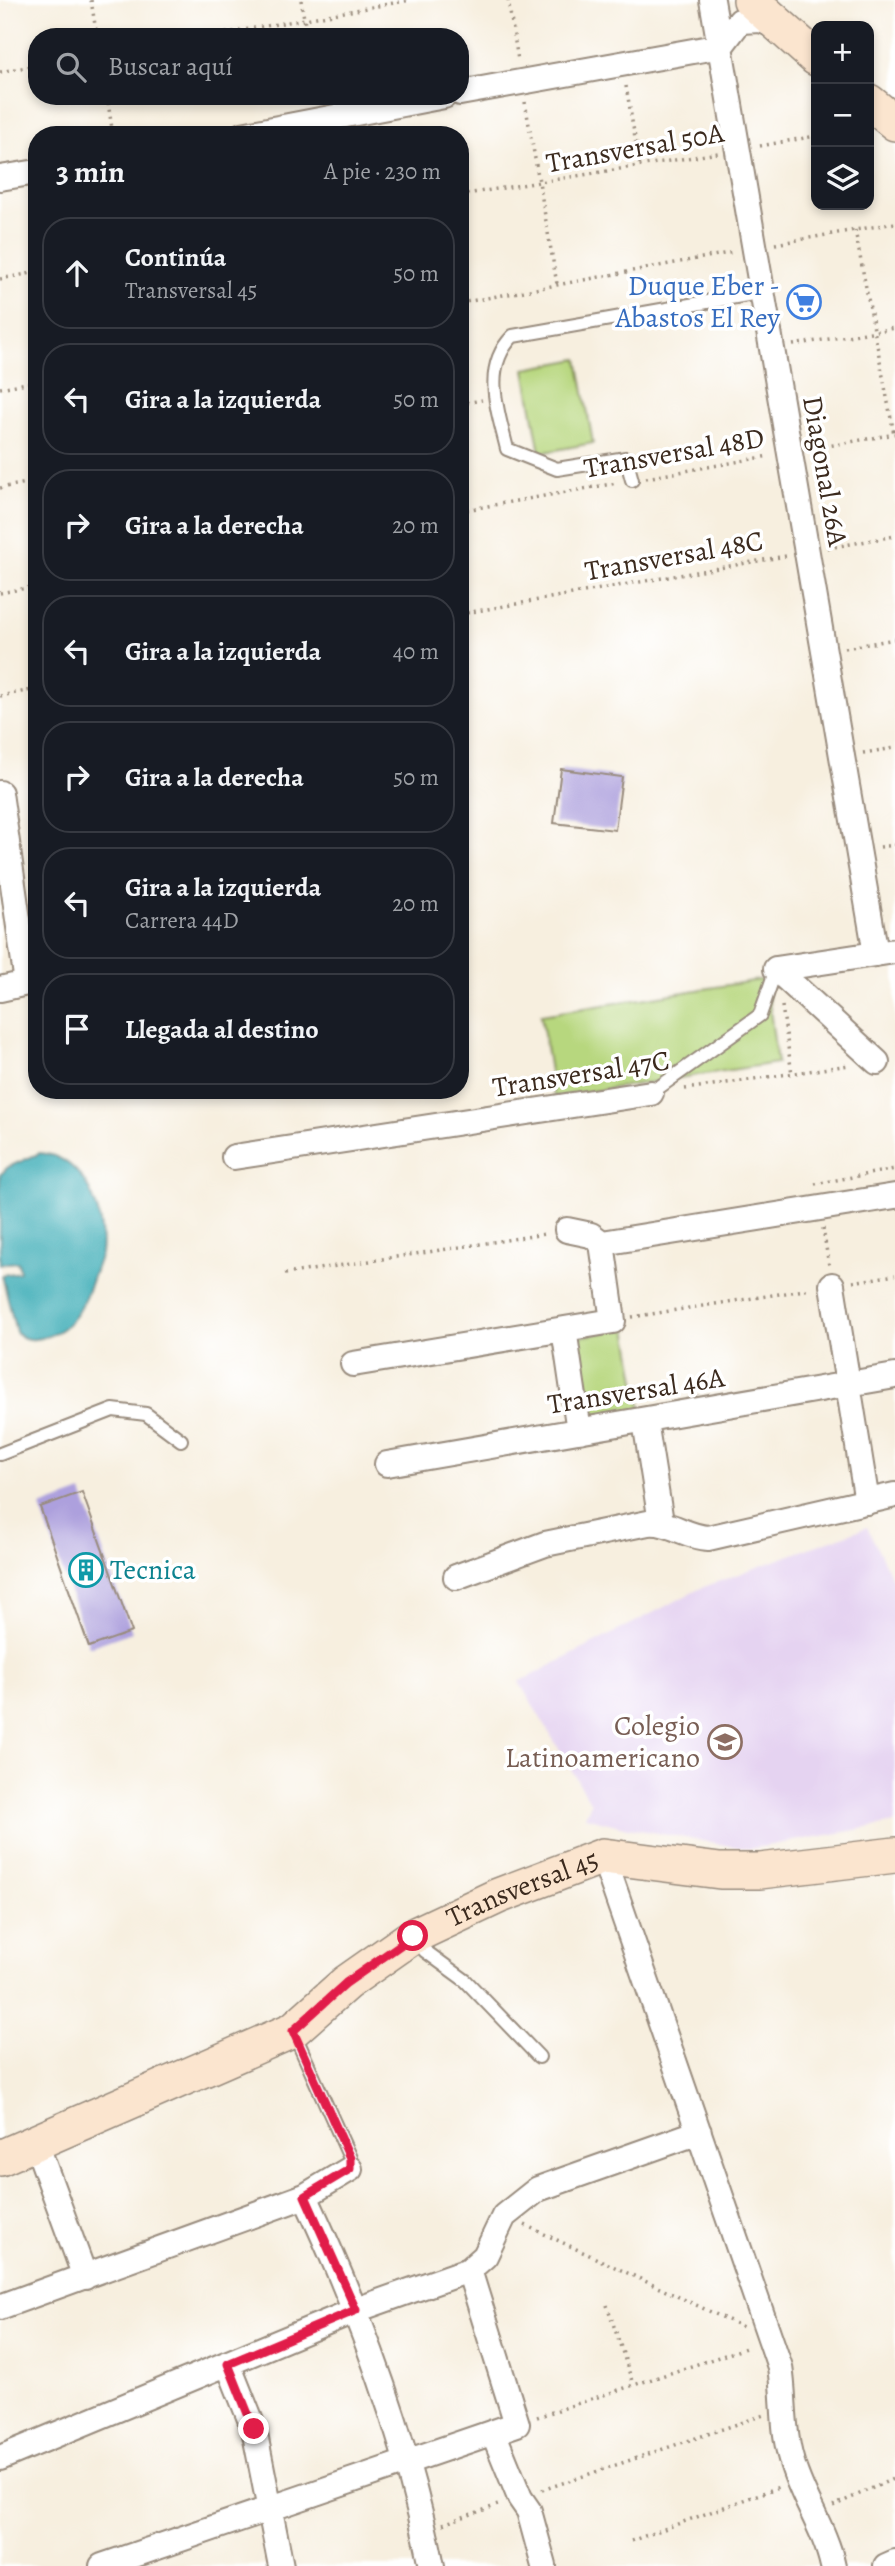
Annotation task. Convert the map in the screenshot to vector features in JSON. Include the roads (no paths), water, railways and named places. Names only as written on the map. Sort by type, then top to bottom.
[{"type":"street","name":"Diagonal 26A","points":[[712,0],[844,756],[886,952]]},
{"type":"street","points":[[751,0],[811,54]]},
{"type":"street","points":[[469,91],[721,46],[740,21],[761,20],[782,30]]},
{"type":"street","points":[[288,126],[397,105]]},
{"type":"street","points":[[874,106],[895,123]]},
{"type":"street","points":[[0,178],[28,173]]},
{"type":"street","points":[[0,797],[8,893],[27,982],[0,989]]},
{"type":"street","points":[[776,969],[886,952]]},
{"type":"street","points":[[776,969],[877,1062]]},
{"type":"street","name":"Transversal 47C","points":[[234,1157],[651,1093]]},
{"type":"street","points":[[567,1230],[591,1235],[602,1243],[895,1196]]},
{"type":"street","points":[[353,1364],[613,1321],[602,1243]]},
{"type":"street","points":[[832,1285],[867,1502]]},
{"type":"street","points":[[564,1329],[579,1431]]},
{"type":"street","name":"Transversal 46A","points":[[387,1464],[895,1376]]},
{"type":"street","points":[[645,1421],[661,1522]]},
{"type":"street","points":[[456,1577],[545,1544],[661,1522],[691,1535],[708,1538],[895,1496]]},
{"type":"street","name":"Transversal 45","points":[[0,2158],[293,2031],[346,1983],[413,1936],[498,1896],[603,1856],[720,1871],[760,1871],[895,1855]]},
{"type":"street","points":[[603,1856],[780,2367],[790,2456],[797,2480],[824,2534],[833,2566]]},
{"type":"street","points":[[0,2458],[356,2310],[469,2270],[485,2256],[504,2216],[538,2189],[699,2132]]},
{"type":"street","points":[[37,2143],[85,2277]]},
{"type":"street","points":[[0,2307],[305,2196],[350,2169]]},
{"type":"street","points":[[305,2196],[356,2310],[407,2462],[432,2566]]},
{"type":"street","points":[[102,2566],[516,2424],[469,2270]]},
{"type":"street","points":[[228,2364],[254,2429],[281,2566]]},
{"type":"street","points":[[493,2432],[520,2498],[529,2511],[544,2566]]},
{"type":"street","points":[[886,2566],[895,2562]]},
{"type":"lane","points":[[632,480],[626,458],[556,469],[507,449],[494,398],[497,360],[513,336],[764,292]]},
{"type":"lane","points":[[651,1093],[760,1016],[776,969]]},
{"type":"lane","points":[[0,1454],[113,1410],[146,1414],[181,1440]]},
{"type":"lane","points":[[413,1936],[425,1951],[466,1981],[539,2057]]},
{"type":"lane","points":[[293,2031],[350,2158],[350,2169]]},
{"type":"water","points":[[40,1153],[69,1164],[80,1176],[96,1205],[102,1238],[101,1254],[80,1308],[62,1329],[50,1335],[29,1339],[16,1332],[2,1275],[20,1272],[18,1262],[0,1264],[0,1175],[8,1167]]},
{"type":"place","name":"Duque Eber - Abastos El Rey","points":[[804,302]]},
{"type":"place","name":"Tecnica","points":[[86,1570]]},
{"type":"place","name":"Colegio Latinoamericano","points":[[725,1742]]}]
